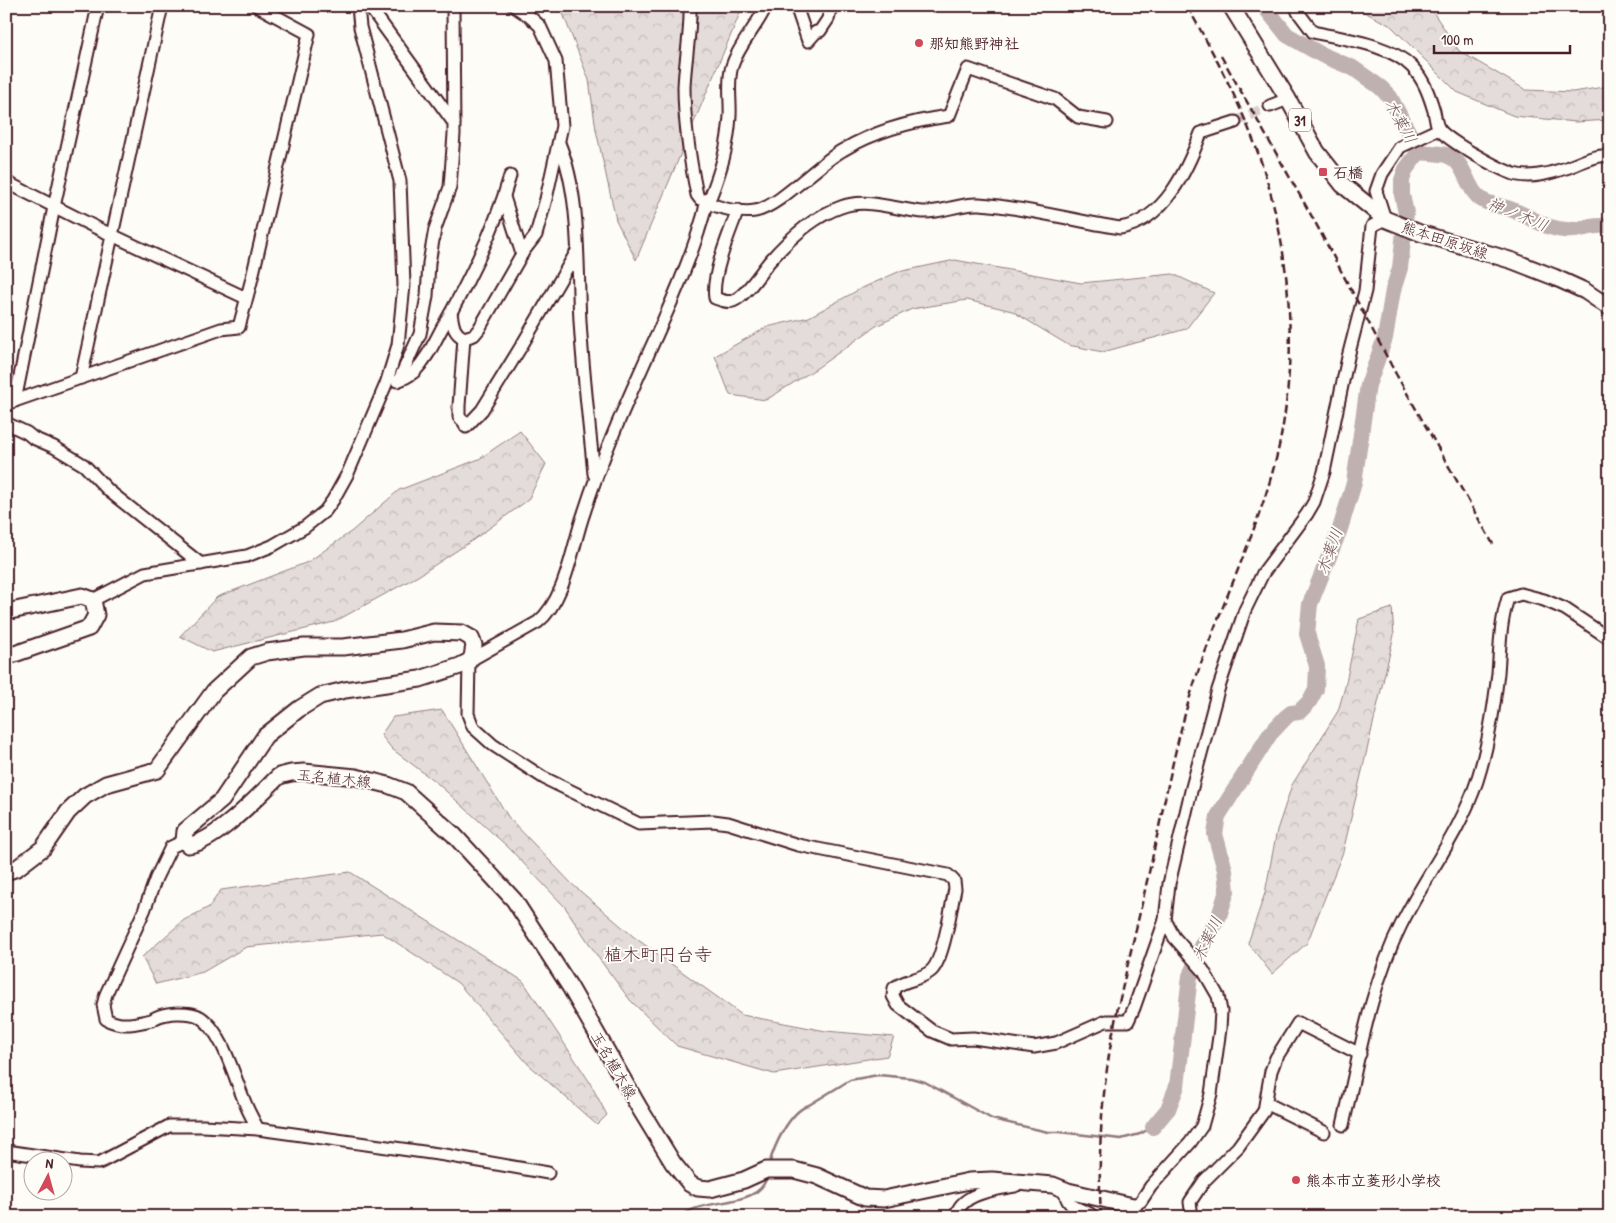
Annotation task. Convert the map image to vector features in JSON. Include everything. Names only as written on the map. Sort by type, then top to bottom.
[{"type":"main road","name":"熊本田原坂線","points":[[1231,6],[1288,99],[1317,152],[1343,186],[1390,221],[1420,233],[1554,277],[1585,291],[1610,308]]},
{"type":"main road","points":[[6,612],[82,596],[93,600],[96,615],[89,628],[6,657]]},
{"type":"main road","points":[[6,872],[17,868],[43,848],[68,812],[85,796],[106,784],[157,770],[214,691],[251,657],[267,652],[304,647],[343,647],[402,640],[434,632],[462,633],[472,638],[474,645],[472,658],[469,661],[420,680],[345,690],[320,696],[299,709],[265,736],[222,800],[185,831],[184,841]]},
{"type":"main road","name":"玉名植木線","points":[[184,841],[188,845],[197,844],[225,826],[279,776],[291,773],[304,772],[356,777],[388,785],[406,792],[454,835],[514,900],[570,987],[622,1079],[673,1163],[690,1184],[698,1188],[710,1189],[727,1185],[766,1170],[794,1170],[833,1182],[866,1198],[884,1199],[969,1181],[992,1180],[1054,1185],[1133,1211]]},
{"type":"street","points":[[11,403],[98,6]]},
{"type":"street","points":[[81,378],[162,6]]},
{"type":"street","points":[[11,403],[221,329],[239,327],[309,34],[257,6]]},
{"type":"street","points":[[93,600],[145,573],[247,556],[272,546],[305,527],[325,511],[348,473],[386,384],[398,345],[404,285],[400,181],[360,27],[358,6]]},
{"type":"street","points":[[369,6],[454,123]]},
{"type":"street","points":[[399,380],[420,334],[427,296],[429,263],[435,229],[450,187],[454,123],[453,6]]},
{"type":"street","points":[[451,313],[453,328],[458,335],[464,338],[474,335],[480,330],[522,254],[536,235],[559,143],[562,126],[556,61],[540,26],[530,16],[514,6]]},
{"type":"street","points":[[690,6],[684,86],[685,115],[698,195],[700,199],[706,200],[711,205],[756,211],[768,206],[842,150],[874,136],[921,120],[948,116],[968,69],[1055,98],[1078,117],[1107,122]]},
{"type":"street","points":[[706,200],[710,198],[727,147],[730,115],[729,89],[732,67],[739,50],[761,18],[766,6]]},
{"type":"street","points":[[796,6],[808,41],[816,32],[820,31],[828,19],[831,6]]},
{"type":"street","points":[[1296,6],[1298,12],[1313,32],[1372,45],[1396,56],[1411,66],[1427,88],[1439,129],[1459,145],[1516,174],[1533,176],[1566,168],[1603,155],[1610,156]]},
{"type":"street","points":[[1270,106],[1288,99]]},
{"type":"street","points":[[738,210],[719,266],[714,292],[715,298],[724,302],[734,301],[746,291],[769,262],[795,235],[816,220],[840,207],[860,203],[923,212],[938,211],[963,204],[980,204],[1044,213],[1120,228],[1130,227],[1160,206],[1175,186],[1190,160],[1201,133],[1235,122]]},
{"type":"street","points":[[706,200],[706,208],[677,289],[602,458],[565,576],[554,604],[547,615],[538,622],[469,661],[468,714],[473,727],[493,745],[544,778],[640,824],[713,821],[728,823],[798,845],[948,875],[954,881],[955,889],[940,957],[932,970],[924,975],[900,983],[894,988],[893,996],[898,1005],[932,1031],[951,1038],[973,1038],[1034,1047],[1056,1043],[1106,1021],[1128,1021],[1134,1008],[1165,920],[1169,884],[1191,791],[1218,690],[1245,610],[1263,572],[1314,502],[1324,472],[1348,357],[1365,291],[1372,226],[1390,221],[1376,191],[1382,174],[1400,147],[1439,129]]},
{"type":"street","points":[[559,143],[565,158],[570,182],[577,234],[582,354],[595,478]]},
{"type":"street","points":[[386,384],[412,373],[421,364],[451,313],[477,260],[504,197],[510,176]]},
{"type":"street","points":[[6,182],[54,207],[246,298]]},
{"type":"street","points":[[504,197],[522,254]]},
{"type":"street","points":[[464,338],[458,406],[459,417],[466,427],[482,410],[577,251]]},
{"type":"street","points":[[6,423],[54,447],[84,465],[109,491],[201,564]]},
{"type":"street","points":[[1343,1125],[1374,996],[1384,966],[1401,925],[1462,817],[1476,783],[1491,720],[1498,674],[1500,633],[1508,598],[1521,594],[1544,600],[1565,610],[1610,639]]},
{"type":"street","points":[[184,841],[171,847],[156,878],[144,911],[106,994],[103,1005],[106,1019],[114,1024],[127,1025],[174,1013],[192,1014],[201,1017],[214,1029],[258,1129]]},
{"type":"street","points":[[1133,1211],[1202,1126],[1211,1094],[1220,1029],[1221,1011],[1218,996],[1203,970],[1174,937],[1165,920]]},
{"type":"street","points":[[1192,1217],[1190,1202],[1204,1181],[1238,1147],[1264,1111],[1271,1071],[1276,1058],[1298,1023],[1360,1054]]},
{"type":"street","points":[[1266,1103],[1324,1132]]},
{"type":"street","points":[[6,1151],[99,1163],[169,1126],[203,1126],[258,1129],[454,1157],[548,1173]]},
{"type":"street","points":[[956,1217],[957,1211],[964,1202],[985,1191],[1034,1183]]},
{"type":"street","points":[[1066,1190],[1065,1197],[1070,1206],[1090,1214],[1091,1217]]},
{"type":"green space","points":[[560,6],[743,6],[636,260],[616,220],[596,130],[589,80]]},
{"type":"green space","points":[[1353,6],[1429,6],[1459,51],[1526,90],[1573,92],[1610,86],[1610,120],[1576,122],[1514,116],[1457,92],[1391,26]]},
{"type":"green space","points":[[955,260],[1081,283],[1173,274],[1214,293],[1186,329],[1103,352],[1068,345],[1012,311],[967,300],[912,309],[876,326],[817,368],[766,400],[730,395],[715,356],[767,327],[809,317],[860,289],[898,272]]},
{"type":"green space","points":[[520,431],[546,464],[528,500],[473,540],[418,576],[334,622],[212,652],[180,636],[217,597],[308,562],[352,531],[399,490],[479,459]]},
{"type":"green space","points":[[1392,608],[1394,635],[1343,852],[1307,943],[1272,974],[1248,943],[1265,893],[1277,830],[1292,785],[1338,711],[1359,619]]},
{"type":"green space","points":[[442,710],[509,818],[573,885],[634,937],[742,1015],[826,1031],[894,1037],[887,1056],[774,1074],[677,1046],[630,1000],[600,960],[565,907],[508,847],[437,783],[392,749],[381,735],[393,717]]},
{"type":"green space","points":[[350,872],[523,981],[589,1081],[607,1115],[597,1125],[528,1064],[458,983],[382,933],[246,947],[203,972],[156,984],[142,957],[184,920],[209,907],[221,890]]},
{"type":"waterway","name":"木葉川","points":[[1153,1127],[1168,1109],[1177,1086],[1190,976],[1203,944],[1219,916],[1227,891],[1225,870],[1215,834],[1218,816],[1270,734],[1291,713],[1299,712],[1309,702],[1316,689],[1317,666],[1307,634],[1310,604],[1340,529],[1354,483],[1368,385],[1385,338],[1393,290],[1400,268],[1406,213],[1402,195],[1402,180],[1406,169],[1419,152],[1390,97],[1380,87],[1353,68],[1322,55],[1287,35],[1264,6]]},
{"type":"waterway","name":"神ノ木川","points":[[1419,152],[1443,154],[1453,158],[1458,163],[1473,190],[1490,204],[1510,209],[1555,229],[1572,230],[1595,226],[1610,226]]},
{"type":"waterway","points":[[769,1165],[783,1130],[802,1109],[850,1080],[878,1075],[911,1078],[925,1082],[992,1119],[1048,1132],[1121,1139],[1140,1134],[1153,1127]]},
{"type":"waterway","points":[[681,1217],[690,1211],[702,1207],[753,1194],[762,1187],[767,1176]]},
{"type":"tunnel","points":[[1235,122],[1270,106]]},
{"type":"railway","points":[[1101,1217],[1100,1163],[1102,1110],[1113,1029],[1122,988],[1185,713],[1202,661],[1268,488],[1284,421],[1288,381],[1290,340],[1284,258],[1277,218],[1267,179],[1239,107],[1187,6]]},
{"type":"railway","points":[[1221,56],[1315,222],[1396,374],[1493,544]]},
{"type":"place","name":"那知熊野神社","points":[[919,43]]},
{"type":"place","name":"石橋","points":[[1323,172]]},
{"type":"place","name":"熊本市立菱形小学校","points":[[1296,1180]]},
{"type":"district","name":"植木町円台寺","points":[[658,954]]}]
